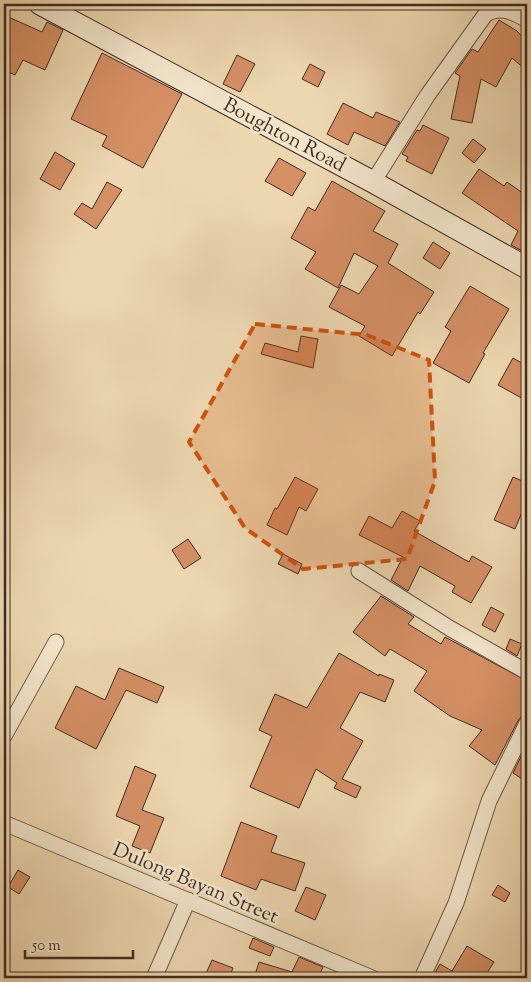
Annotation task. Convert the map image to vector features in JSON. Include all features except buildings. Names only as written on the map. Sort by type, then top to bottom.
[{"type":"main road","name":"Boughton Road","points":[[40,4],[374,182],[527,268]]},
{"type":"street","points":[[374,182],[427,96],[485,15],[491,11],[502,10],[527,20]]},
{"type":"street","points":[[359,571],[451,630],[527,672]]},
{"type":"street","points":[[4,736],[56,642]]},
{"type":"street","points":[[422,978],[456,903],[489,801],[527,723]]},
{"type":"street","name":"Dulong Bayan Street","points":[[4,823],[372,978]]},
{"type":"street","points":[[154,978],[188,900]]},
{"type":"highlighted area","points":[[255,324],[367,335],[429,360],[435,481],[407,559],[303,569],[245,528],[189,442]]}]
